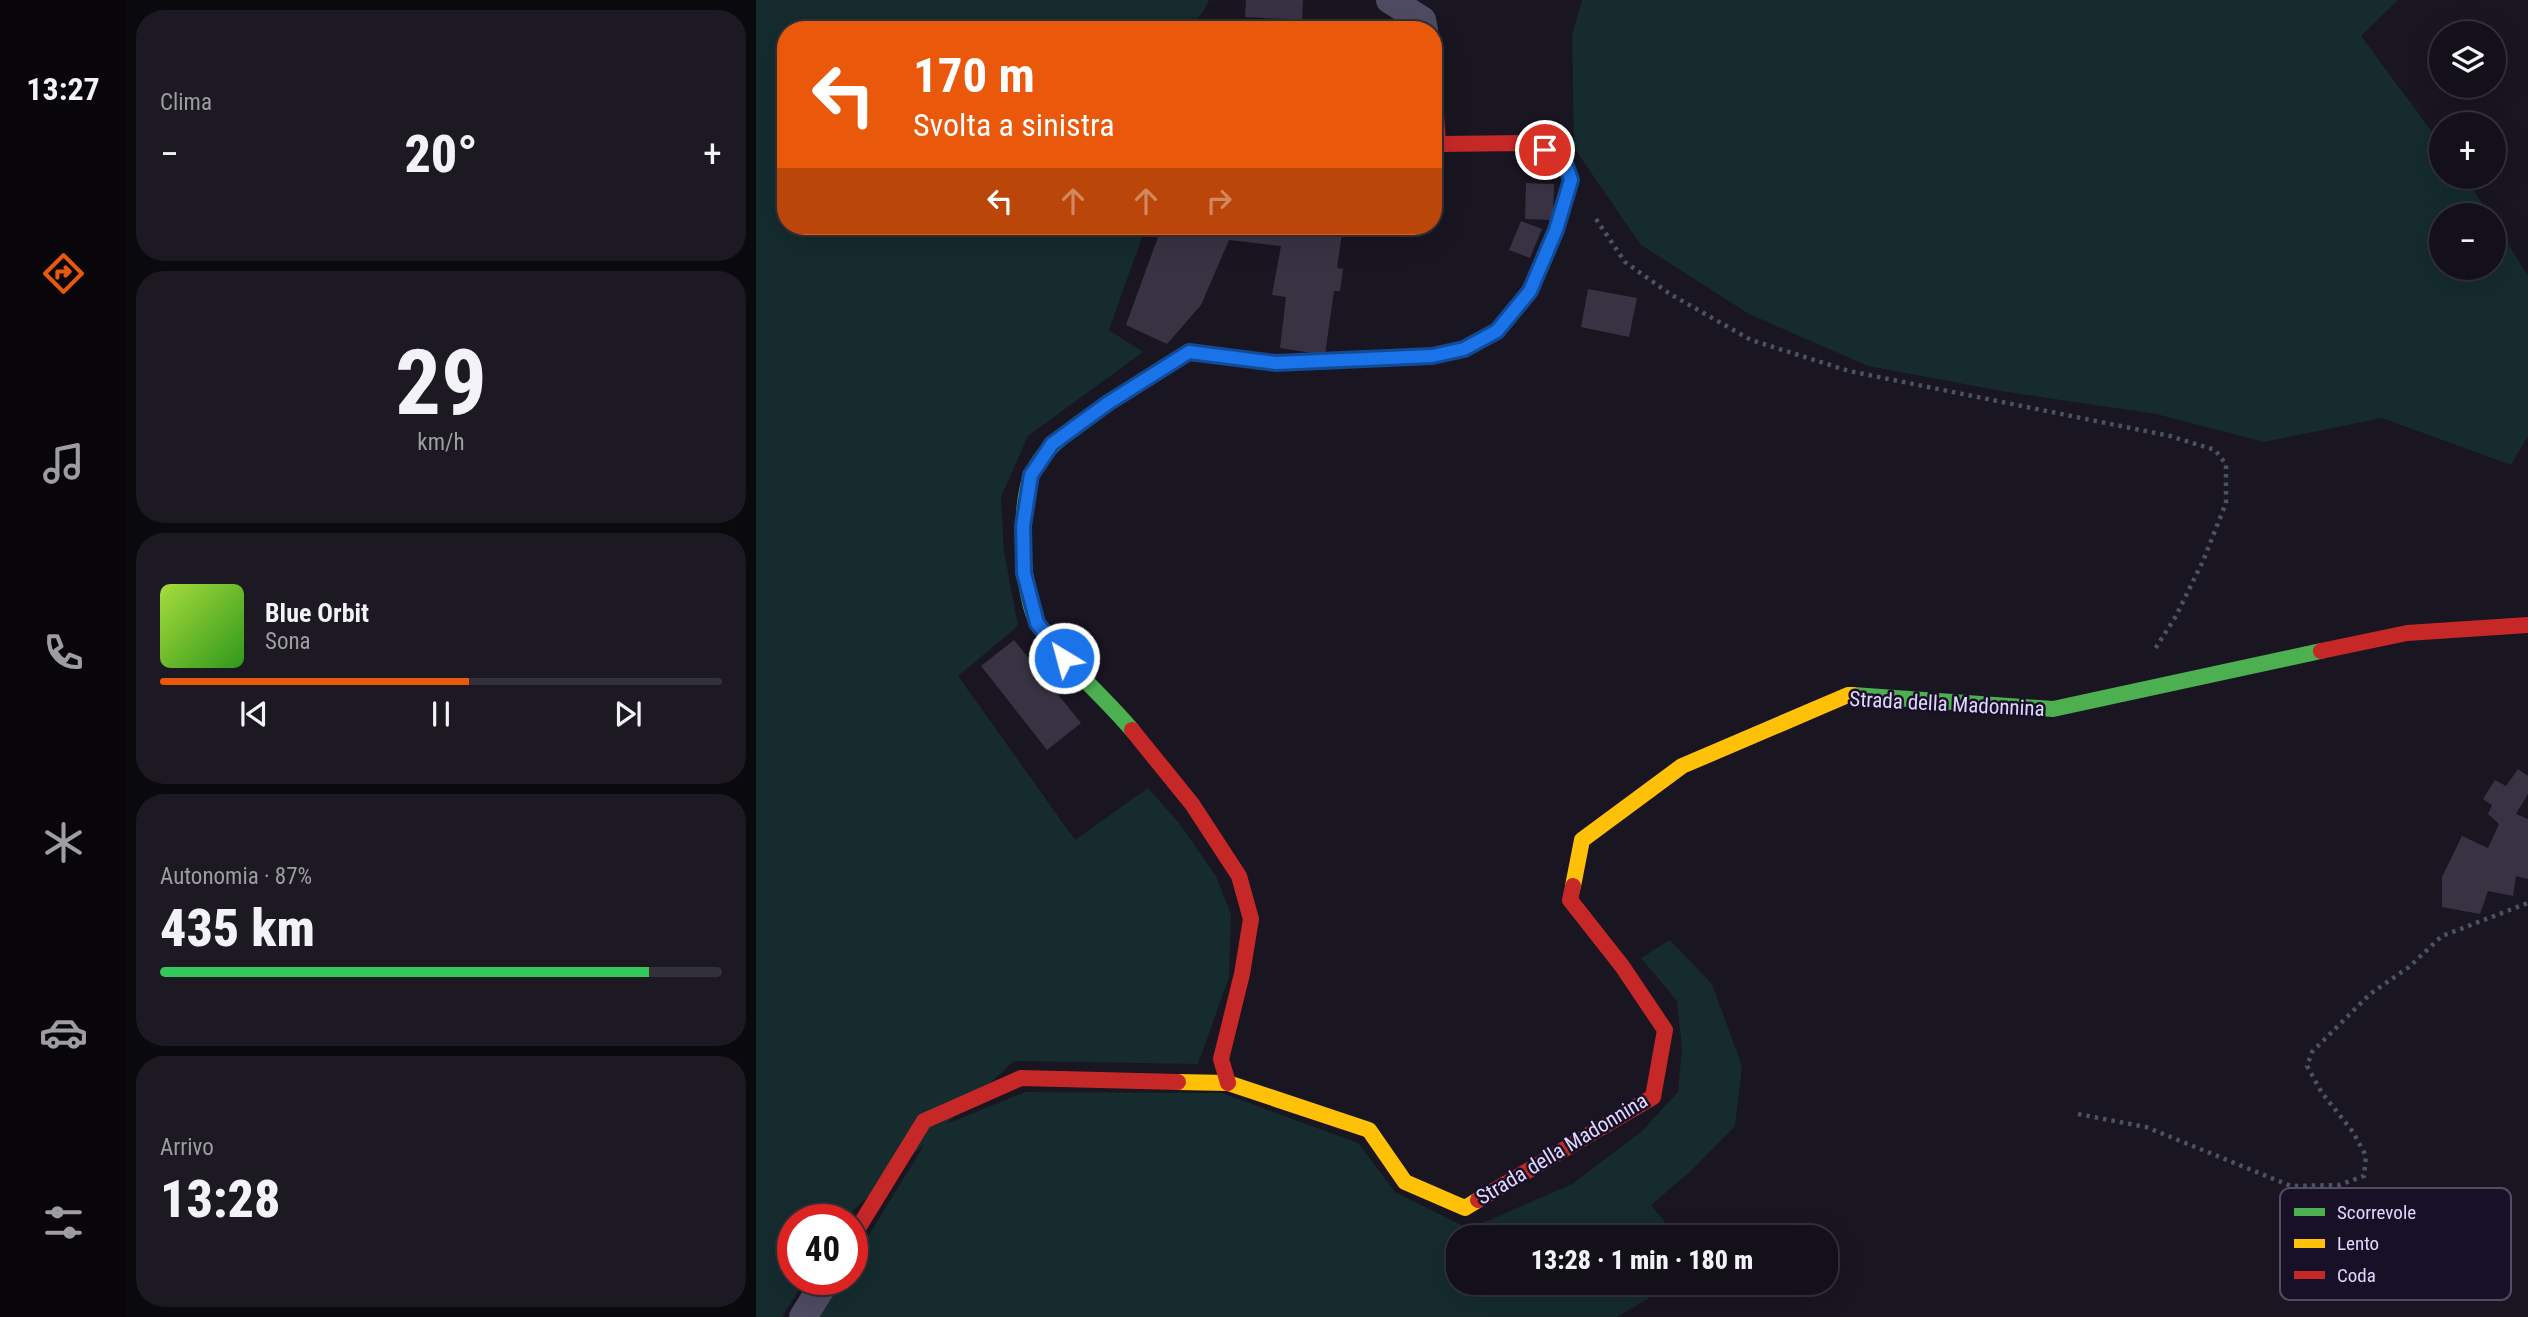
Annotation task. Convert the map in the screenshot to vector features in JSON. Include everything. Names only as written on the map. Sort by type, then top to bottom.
[{"type":"street","points":[[1390,0],[1422,21]]},
{"type":"street","points":[[1228,1083],[1221,1059],[1242,974],[1251,919],[1239,876],[1192,804],[1123,719],[1064,658],[1037,623],[1024,573],[1023,526],[1031,475],[1052,444],[1108,403],[1189,352],[1276,363],[1432,356],[1464,349],[1497,331],[1530,291],[1556,230],[1571,180],[1563,158],[1526,143],[1442,144]]},
{"type":"street","name":"Strada della Madonnina","points":[[868,1212],[924,1121],[1021,1078],[1228,1083],[1369,1130],[1405,1182],[1465,1208],[1653,1097],[1665,1030],[1622,965],[1570,900],[1582,840],[1682,766],[1848,695],[2053,709],[2407,633],[2528,625]]},
{"type":"street","points":[[803,1317],[817,1295]]},
{"type":"path","points":[[1571,180],[1625,262],[1670,294],[1751,340],[1849,371],[2169,436],[2215,450],[2226,464],[2225,503],[2203,561],[2176,616],[2154,651]]},
{"type":"path","points":[[2078,1114],[2146,1127],[2291,1186],[2339,1185],[2364,1177],[2367,1156],[2353,1132],[2322,1093],[2307,1066],[2312,1052],[2370,994],[2409,967],[2442,936],[2528,903]]},
{"type":"green space","points":[[756,0],[1209,0],[1196,21],[777,21],[777,235],[1143,235],[1109,330],[1143,352],[1028,436],[1001,497],[1004,551],[1018,626],[958,676],[1075,840],[1148,788],[1179,823],[1216,876],[1231,914],[1229,977],[1198,1064],[1014,1061],[860,1204],[777,1204],[777,1295],[796,1295],[782,1317],[756,1317]]},
{"type":"green space","points":[[1582,0],[2398,0],[2361,36],[2429,128],[2429,189],[2473,189],[2482,203],[2429,203],[2429,280],[2506,280],[2506,240],[2528,276],[2528,436],[2511,465],[2382,418],[2264,442],[2156,414],[2007,392],[1868,366],[1749,314],[1641,245],[1574,148],[1572,35]]},
{"type":"green space","points":[[1670,940],[1712,984],[1742,1066],[1735,1126],[1690,1172],[1651,1205],[1667,1225],[1478,1225],[1572,1184],[1641,1132],[1678,1092],[1682,1049],[1677,1001],[1641,958]]},
{"type":"green space","points":[[1025,1092],[1222,1093],[1358,1143],[1395,1192],[1461,1225],[1446,1225],[1446,1295],[1654,1295],[1617,1317],[818,1317],[832,1295],[868,1295],[868,1236],[934,1129]]},
{"type":"building","points":[[1246,0],[1303,0],[1302,20],[1245,17]]},
{"type":"building","points":[[1526,183],[1554,184],[1553,220],[1525,219]]},
{"type":"building","points":[[1521,221],[1542,229],[1530,258],[1509,250]]},
{"type":"building","points":[[1159,235],[1342,235],[1337,268],[1343,269],[1340,291],[1334,291],[1325,355],[1280,348],[1286,297],[1272,295],[1281,246],[1229,240],[1201,305],[1167,344],[1126,325]]},
{"type":"building","points":[[1588,289],[1637,298],[1629,337],[1581,327]]},
{"type":"building","points":[[1014,640],[1081,723],[1047,750],[981,666]]},
{"type":"building","points":[[2518,769],[2528,776],[2528,794],[2516,814],[2528,819],[2528,879],[2516,876],[2513,896],[2488,891],[2480,914],[2442,907],[2442,877],[2462,836],[2488,848],[2499,824],[2488,814],[2492,805],[2483,799],[2495,780],[2506,786]]},
{"type":"traffic: fast","points":[[1079,424],[1046,452],[1032,474],[1023,528],[1028,595],[1039,626],[1049,640],[1132,730]]},
{"type":"traffic: fast","points":[[1853,695],[2053,709],[2321,651]]},
{"type":"traffic: slow","points":[[1079,424],[1189,352],[1276,363],[1432,356],[1464,349],[1497,331],[1512,313]]},
{"type":"traffic: slow","points":[[1573,886],[1582,840],[1682,766],[1853,695]]},
{"type":"traffic: slow","points":[[1178,1082],[1228,1083],[1369,1130],[1405,1182],[1465,1208],[1478,1200]]},
{"type":"traffic: jam","points":[[1442,144],[1526,143],[1563,158],[1571,180],[1556,230],[1530,291],[1512,313]]},
{"type":"traffic: jam","points":[[2321,651],[2407,633],[2528,625]]},
{"type":"traffic: jam","points":[[1132,730],[1192,804],[1239,876],[1251,919],[1242,974],[1221,1059],[1228,1083]]},
{"type":"traffic: jam","points":[[1478,1200],[1653,1097],[1665,1030],[1622,966],[1570,900],[1573,886]]},
{"type":"traffic: jam","points":[[868,1212],[924,1121],[1021,1078],[1178,1082]]},
{"type":"route","points":[[1064,658],[1037,623],[1024,573],[1023,526],[1031,475],[1052,444],[1108,403],[1189,352],[1276,363],[1432,356],[1464,349],[1497,331],[1530,291],[1556,230],[1571,180],[1563,158],[1545,150]]}]
